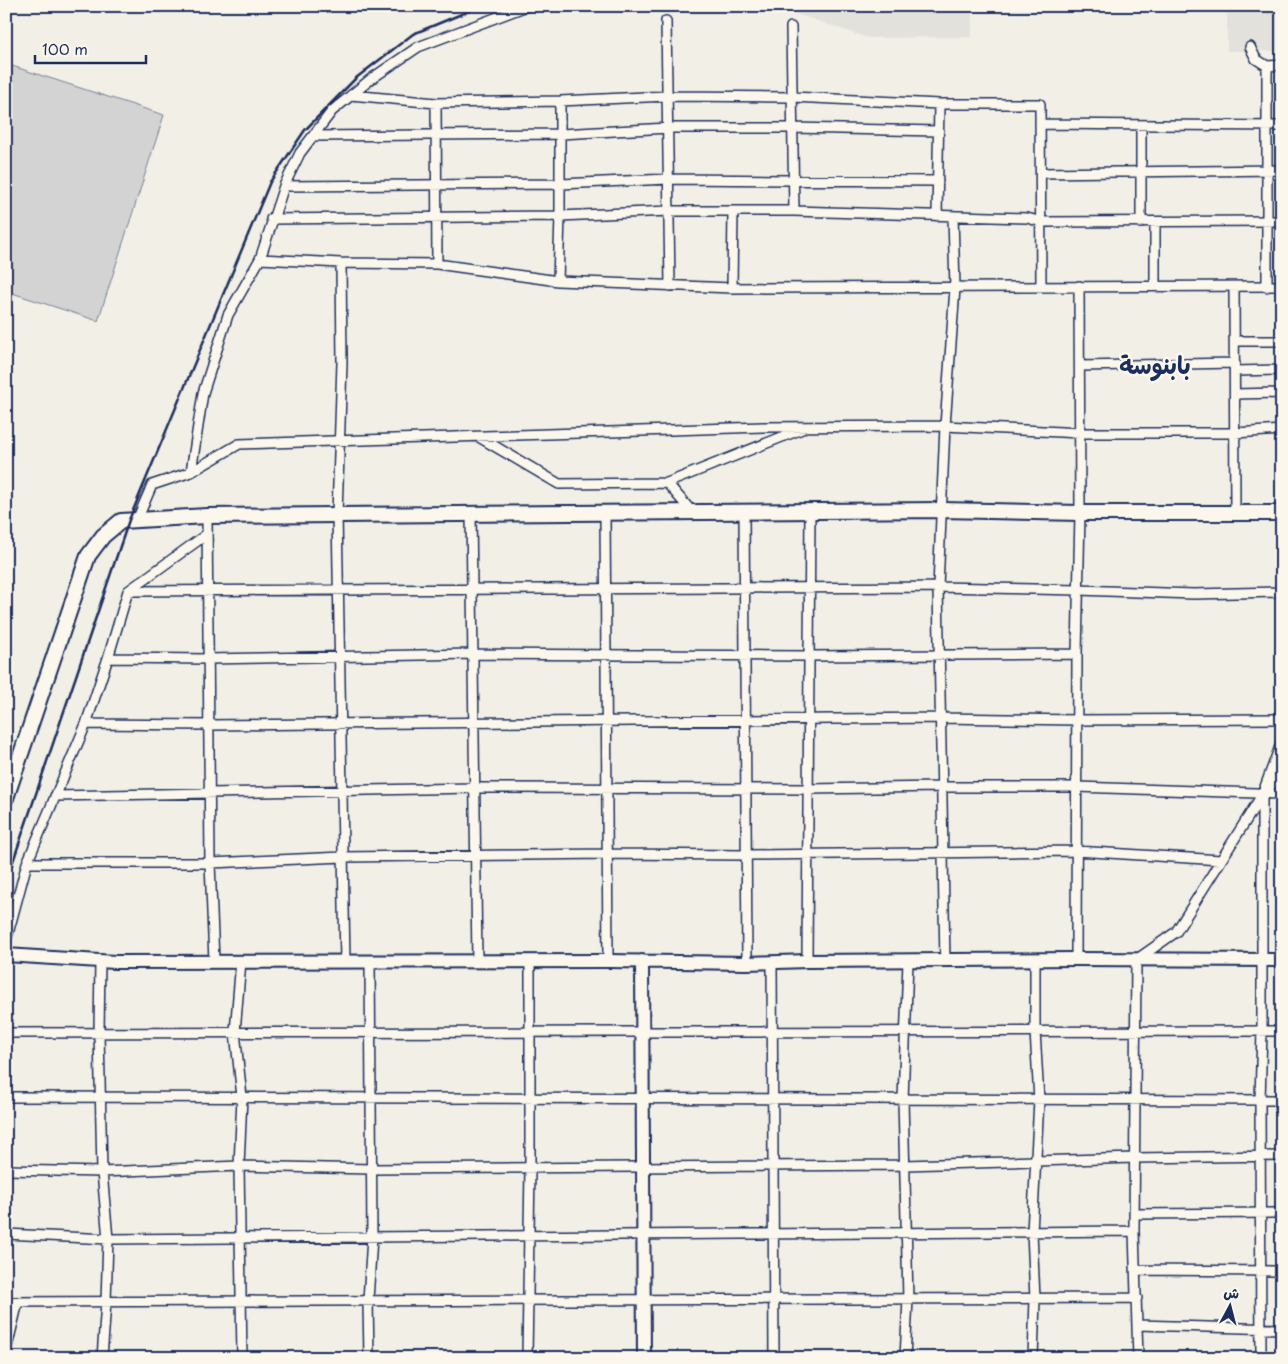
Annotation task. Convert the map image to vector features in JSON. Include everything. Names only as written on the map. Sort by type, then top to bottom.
[{"type":"main road","points":[[6,798],[88,556],[103,536],[122,520],[207,516],[337,514],[744,511],[942,510],[1080,513],[1282,513]]},
{"type":"street","points":[[191,472],[203,393],[228,315],[260,259],[284,186],[300,153],[332,111],[371,79],[418,47],[527,6]]},
{"type":"street","points":[[666,21],[670,286]]},
{"type":"street","points":[[791,27],[794,211]]},
{"type":"street","points":[[1250,47],[1256,59],[1267,66],[1282,65]]},
{"type":"street","points":[[1267,66],[1267,286]]},
{"type":"street","points":[[351,95],[436,103],[560,101],[667,96],[792,96],[939,104],[1040,104],[1041,286]]},
{"type":"street","points":[[558,281],[561,184],[560,101]]},
{"type":"street","points":[[436,103],[437,264]]},
{"type":"street","points":[[936,216],[939,104]]},
{"type":"street","points":[[1041,124],[1282,126]]},
{"type":"street","points":[[1140,125],[1141,223]]},
{"type":"street","points":[[313,136],[561,134],[668,128],[939,131]]},
{"type":"street","points":[[1041,173],[1282,170]]},
{"type":"street","points":[[284,186],[561,184],[668,179],[938,181]]},
{"type":"street","points":[[272,220],[560,216],[669,211],[794,211],[1027,218],[1042,222],[1282,221]]},
{"type":"street","points":[[732,288],[733,211]]},
{"type":"street","points":[[945,961],[938,587],[955,288],[953,216]]},
{"type":"street","points":[[1155,222],[1155,286]]},
{"type":"street","points":[[260,259],[341,263],[437,264],[558,281],[732,288],[1282,286]]},
{"type":"street","points":[[341,263],[342,363],[337,514],[345,962]]},
{"type":"street","points":[[1076,959],[1077,654],[1080,513],[1079,286]]},
{"type":"street","points":[[1234,287],[1235,513]]},
{"type":"street","points":[[1235,341],[1282,341]]},
{"type":"street","points":[[1080,366],[1235,367],[1282,370]]},
{"type":"street","points":[[1235,394],[1282,393]]},
{"type":"street","points":[[137,520],[152,485],[191,472],[239,444],[807,427],[946,426],[1080,432],[1235,433],[1282,430]]},
{"type":"street","points":[[477,436],[559,484],[667,483],[807,427]]},
{"type":"street","points":[[667,483],[692,512]]},
{"type":"street","points":[[744,511],[747,963]]},
{"type":"street","points":[[807,961],[810,511]]},
{"type":"street","points":[[605,512],[608,961]]},
{"type":"street","points":[[471,513],[477,961]]},
{"type":"street","points":[[207,516],[210,863],[214,961]]},
{"type":"street","points":[[6,941],[27,863],[86,724],[128,591],[207,534]]},
{"type":"street","points":[[128,591],[938,587],[1194,594],[1282,592]]},
{"type":"street","points":[[108,658],[208,659],[473,654],[809,656],[1077,654]]},
{"type":"street","points":[[86,724],[209,725],[941,718],[1282,720]]},
{"type":"street","points":[[1261,1358],[1262,795],[1282,741]]},
{"type":"street","points":[[1136,960],[1176,932],[1262,795],[1282,774]]},
{"type":"street","points":[[55,796],[475,788],[808,789],[942,786],[1077,787],[1262,795],[1282,794]]},
{"type":"street","points":[[27,863],[210,863],[343,857],[1076,851],[1221,860]]},
{"type":"street","points":[[6,955],[100,961],[345,962],[608,961],[747,963],[1076,959],[1282,960]]},
{"type":"street","points":[[1032,1358],[1034,1299],[1032,1232],[1039,1100],[1035,1031],[1035,960]]},
{"type":"street","points":[[1136,960],[1134,1231],[1138,1358]]},
{"type":"street","points":[[100,961],[99,1033],[102,1172],[108,1239],[102,1358]]},
{"type":"street","points":[[241,961],[236,1032],[242,1098],[239,1166],[242,1358]]},
{"type":"street","points":[[527,1358],[530,1168],[530,961]]},
{"type":"street","points":[[905,1358],[908,1299],[903,1100],[908,961]]},
{"type":"street","points":[[368,1358],[368,1301],[372,1237],[370,962]]},
{"type":"street","points":[[642,962],[644,1358]]},
{"type":"street","points":[[772,962],[774,1358]]},
{"type":"street","points":[[6,1033],[1282,1031]]},
{"type":"street","points":[[6,1097],[1282,1100]]},
{"type":"street","points":[[6,1170],[102,1172],[239,1166],[371,1169],[905,1165],[1135,1158],[1282,1156]]},
{"type":"street","points":[[1134,1214],[1282,1214]]},
{"type":"street","points":[[6,1234],[108,1239],[1134,1231]]},
{"type":"street","points":[[1136,1270],[1282,1271]]},
{"type":"street","points":[[6,1302],[1137,1298]]},
{"type":"street","points":[[6,1351],[18,1302]]},
{"type":"street","points":[[1137,1325],[1282,1329]]},
{"type":"shaded area","points":[[773,6],[1219,6],[972,11],[972,37],[868,38]]},
{"type":"shaded area","points":[[1227,6],[1282,6],[1282,51],[1227,51]]},
{"type":"shaded area","points":[[6,64],[164,115],[98,321],[6,291]]},
{"type":"railway","points":[[6,882],[129,520],[270,182],[305,130],[356,78],[413,34],[481,6]]},
{"type":"district","name":"بابنوسة","points":[[1155,366]]}]
